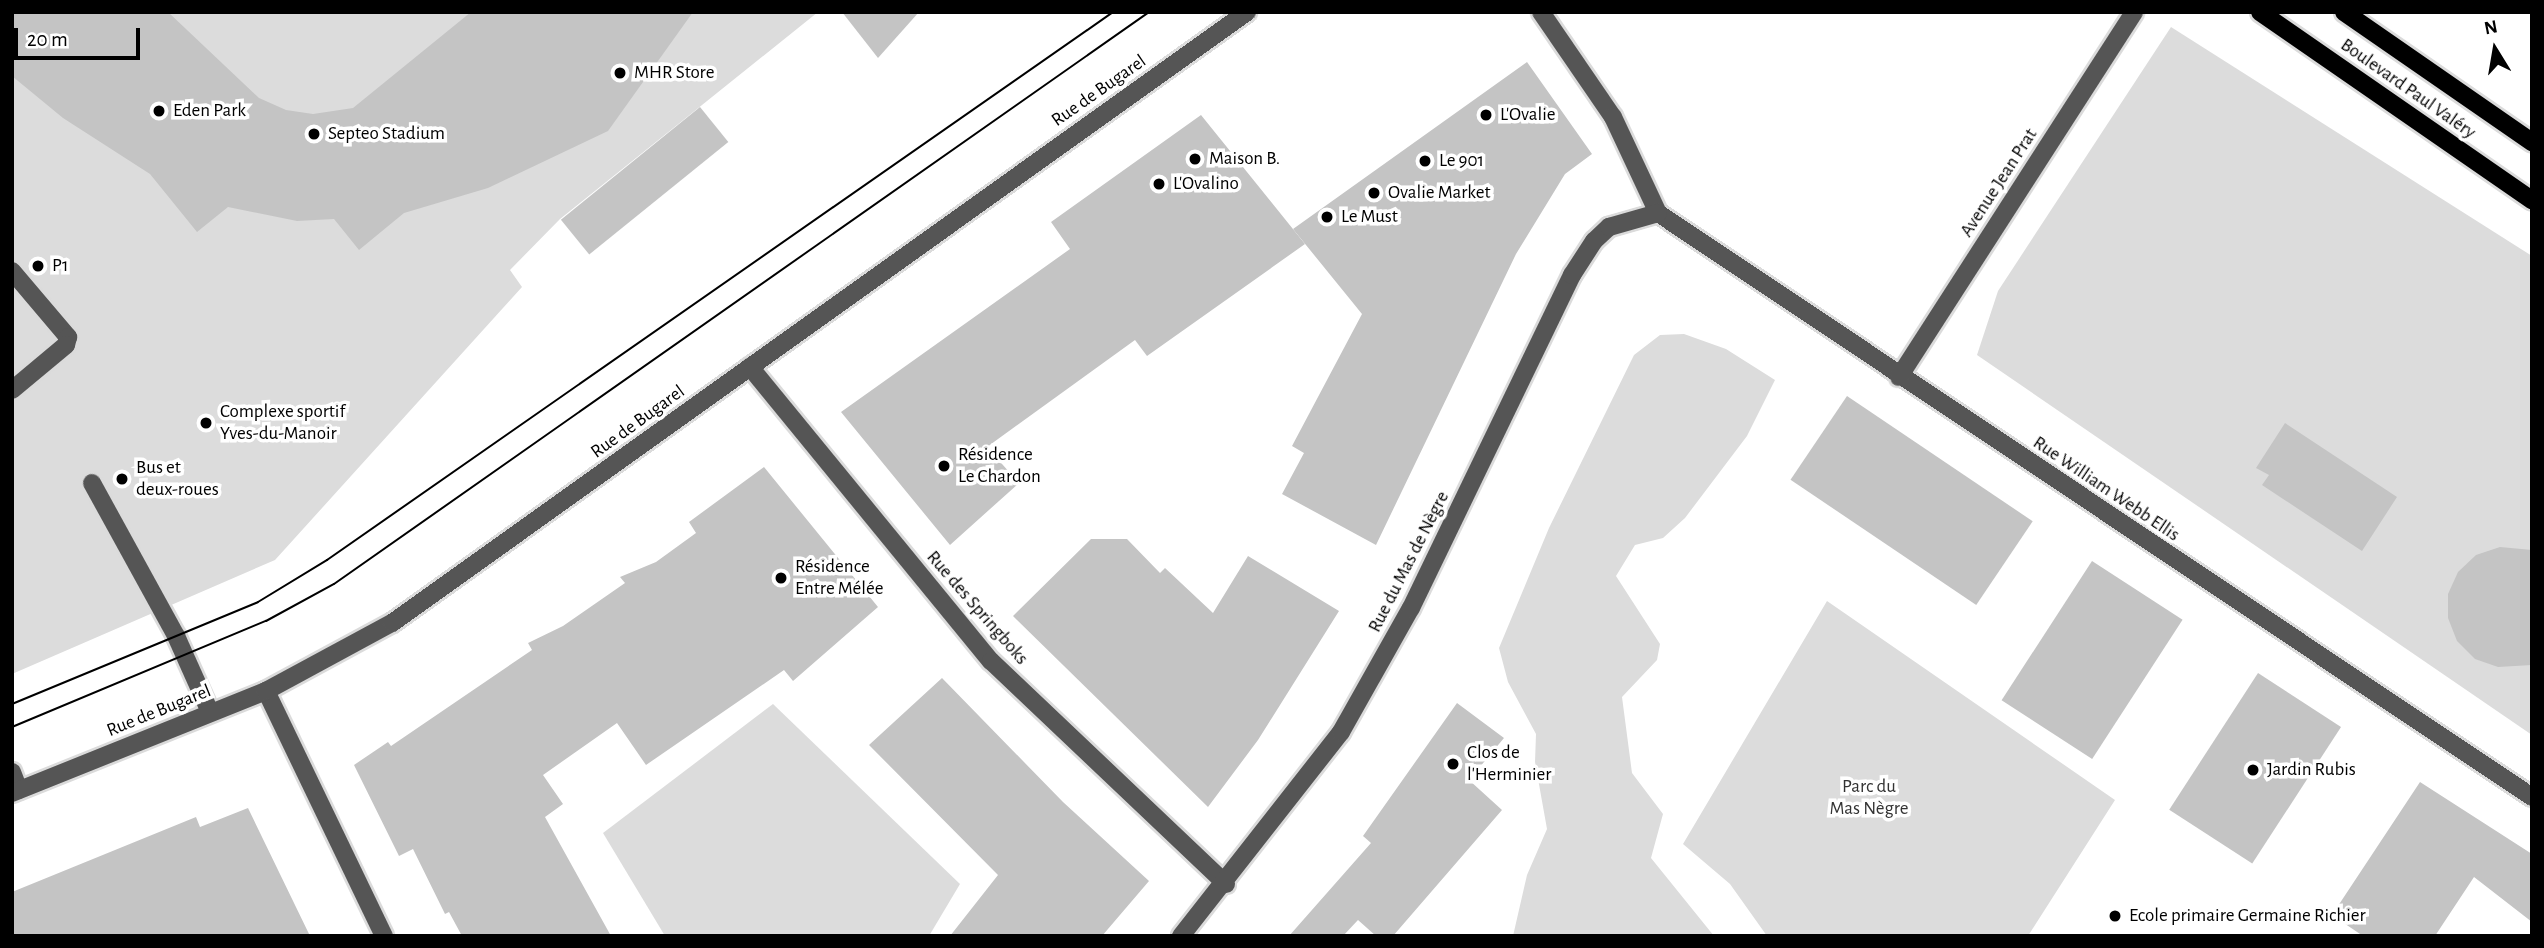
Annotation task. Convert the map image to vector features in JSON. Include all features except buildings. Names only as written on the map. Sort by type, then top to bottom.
[{"type":"main road","name":"Boulevard Paul Valéry","points":[[2260,12],[2532,200]]},
{"type":"main road","name":"Boulevard Paul Valéry","points":[[2344,12],[2532,142]]},
{"type":"street","name":"Rue de Bugarel","points":[[16,791],[266,691],[392,623],[1247,12]]},
{"type":"street","points":[[1541,12],[1613,117],[1658,213]]},
{"type":"street","name":"Avenue Jean Prat","points":[[1899,377],[2134,12]]},
{"type":"street","name":"Rue William Webb Ellis","points":[[1658,213],[1899,377],[2532,797]]},
{"type":"street","name":"Rue du Mas de Nègre","points":[[1181,936],[1226,884],[1340,732],[1412,608],[1572,275],[1609,227],[1658,213]]},
{"type":"street","points":[[12,271],[68,337],[66,345],[12,390]]},
{"type":"street","name":"Rue des Springboks","points":[[750,367],[991,661],[1226,884]]},
{"type":"street","points":[[92,484],[176,636],[210,712]]},
{"type":"street","points":[[266,691],[384,936]]},
{"type":"street","points":[[12,772],[16,791]]},
{"type":"green space","name":"Complexe sportif Yves-du-Manoir","points":[[12,12],[818,12],[560,219],[510,270],[522,287],[275,560],[12,674]]},
{"type":"green space","points":[[2171,27],[2532,256],[2532,735],[1977,355],[1998,291]]},
{"type":"green space","points":[[1684,334],[1726,349],[1775,380],[1747,436],[1685,518],[1663,538],[1635,545],[1616,576],[1660,644],[1657,660],[1622,697],[1632,773],[1663,814],[1651,858],[1714,936],[1513,936],[1527,875],[1547,829],[1535,762],[1536,734],[1508,682],[1499,648],[1549,528],[1634,355],[1660,335]]},
{"type":"green space","name":"Parc du Mas Nègre","points":[[1827,601],[2115,800],[2028,936],[1767,936],[1730,884],[1683,844]]},
{"type":"green space","points":[[773,704],[960,884],[929,936],[665,936],[603,833]]},
{"type":"tram line","points":[[12,704],[258,602],[327,560],[1113,12]]},
{"type":"tram line","points":[[12,727],[266,621],[334,584],[1149,12]]},
{"type":"place","name":"MHR Store","points":[[620,73]]},
{"type":"place","name":"Eden Park","points":[[159,111]]},
{"type":"place","name":"L'Ovalie","points":[[1486,115]]},
{"type":"place","name":"Septeo Stadium","points":[[314,134]]},
{"type":"place","name":"Maison B.","points":[[1195,159]]},
{"type":"place","name":"Le 901","points":[[1425,161]]},
{"type":"place","name":"L'Ovalino","points":[[1159,184]]},
{"type":"place","name":"Ovalie Market","points":[[1374,193]]},
{"type":"place","name":"Le Must","points":[[1327,217]]},
{"type":"place","name":"P1","points":[[38,266]]},
{"type":"place","name":"Complexe sportif Yves-du-Manoir","points":[[206,423]]},
{"type":"place","name":"Résidence Le Chardon","points":[[944,466]]},
{"type":"place","name":"Bus et deux-roues","points":[[122,479]]},
{"type":"place","name":"Résidence Entre Mélée","points":[[781,578]]},
{"type":"place","name":"Clos de l'Herminier","points":[[1453,764]]},
{"type":"place","name":"Jardin Rubis","points":[[2253,770]]},
{"type":"place","name":"Ecole primaire Germaine Richier","points":[[2115,916]]}]
